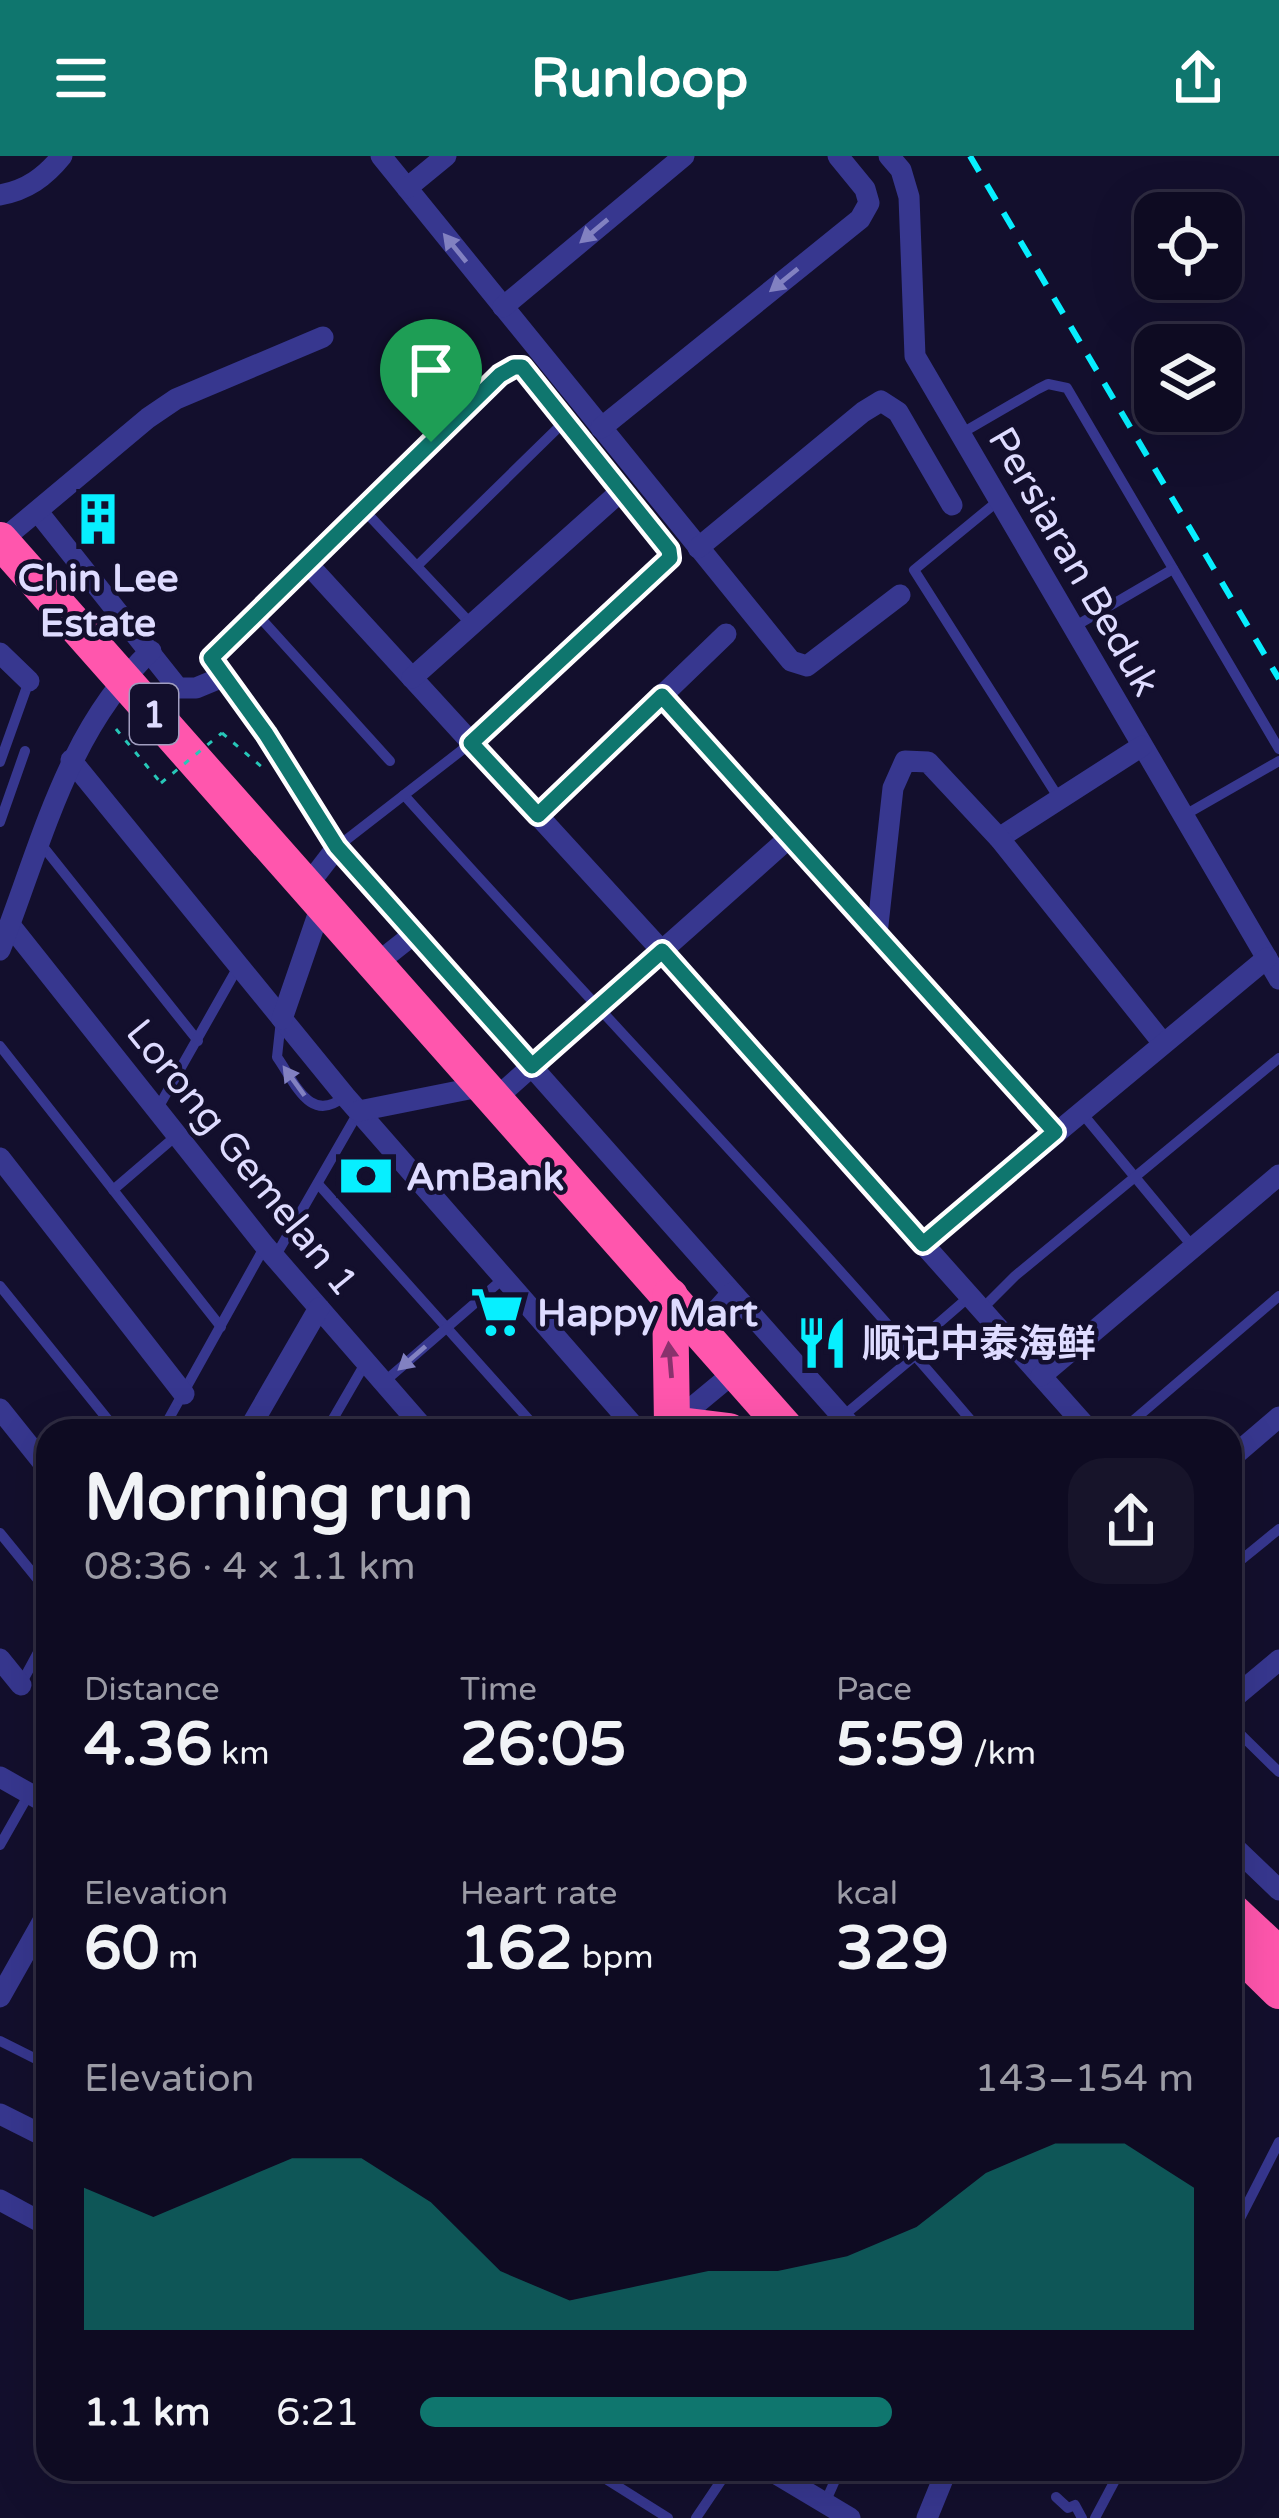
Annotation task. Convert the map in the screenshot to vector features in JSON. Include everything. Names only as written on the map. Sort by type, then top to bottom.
[{"type":"highway","name":"1","points":[[19,527],[122,678],[778,1419]]},
{"type":"highway","points":[[659,1419],[670,1296]]},
{"type":"highway","points":[[1242,1920],[1279,1955]]},
{"type":"highway","points":[[1242,1955],[1279,1991]]},
{"type":"street","points":[[0,195],[19,192],[43,177],[62,156]]},
{"type":"street","points":[[381,156],[790,661],[807,666],[900,595]]},
{"type":"street","points":[[407,188],[446,156]]},
{"type":"street","points":[[503,307],[684,156]]},
{"type":"street","points":[[601,428],[860,219],[869,202],[865,189],[838,156]]},
{"type":"street","name":"Persiaran Beduk","points":[[889,156],[901,170],[909,197],[915,356],[1279,979]]},
{"type":"street","points":[[323,338],[176,399],[19,527],[151,651],[163,674],[178,688],[196,688],[218,667],[256,613],[500,375],[514,367]]},
{"type":"street","points":[[698,548],[881,401],[898,412],[952,505]]},
{"type":"street","points":[[412,678],[620,492]]},
{"type":"street","points":[[307,563],[662,951],[1079,1419]]},
{"type":"street","points":[[538,815],[726,634]]},
{"type":"street","points":[[0,950],[5,922],[41,844],[70,760],[122,678],[151,651]]},
{"type":"street","points":[[0,652],[29,681]]},
{"type":"street","points":[[218,667],[337,847],[845,1419]]},
{"type":"street","points":[[662,696],[1055,1132]]},
{"type":"street","points":[[1000,838],[1142,746]]},
{"type":"street","points":[[70,760],[352,1104],[505,1278],[648,1419]]},
{"type":"street","points":[[877,934],[893,788],[905,761],[928,762],[1000,838],[1162,1042]]},
{"type":"street","points":[[352,1104],[490,1093],[532,1066],[790,837]]},
{"type":"street","points":[[282,1019],[314,895],[337,847]]},
{"type":"street","name":"Lorong Gemelan 1","points":[[5,922],[270,1252],[413,1419]]},
{"type":"street","points":[[376,964],[415,934]]},
{"type":"street","points":[[923,1244],[1267,958]]},
{"type":"street","points":[[0,1158],[184,1394]]},
{"type":"street","points":[[1041,1376],[1276,1183]]},
{"type":"street","points":[[700,1329],[732,1293]]},
{"type":"street","points":[[255,1419],[319,1307]]},
{"type":"street","points":[[671,1419],[736,1370]]},
{"type":"street","points":[[0,1409],[36,1454]]},
{"type":"street","points":[[1242,1449],[1279,1418]]},
{"type":"street","points":[[0,1659],[21,1685]]},
{"type":"street","points":[[1242,1691],[1279,1660]]},
{"type":"street","points":[[0,1777],[36,1797]]},
{"type":"street","points":[[1242,1855],[1279,1890]]},
{"type":"street","points":[[0,1997],[36,1934]]},
{"type":"street","points":[[26,1952],[36,1957]]},
{"type":"street","points":[[0,2114],[36,2132]]},
{"type":"street","points":[[0,2200],[36,2220]]},
{"type":"street","points":[[788,2481],[850,2518]]},
{"type":"street","points":[[927,2518],[942,2481]]},
{"type":"lane","points":[[337,847],[471,743],[670,558],[669,550],[522,367],[514,367]]},
{"type":"lane","points":[[959,435],[1038,388],[1066,388],[1279,749]]},
{"type":"lane","points":[[417,566],[564,422]]},
{"type":"lane","points":[[998,501],[914,570],[1060,800]]},
{"type":"lane","points":[[363,509],[472,625]]},
{"type":"lane","points":[[1072,628],[1173,569]]},
{"type":"lane","points":[[256,613],[390,761]]},
{"type":"lane","points":[[0,762],[29,681]]},
{"type":"lane","points":[[0,821],[25,752]]},
{"type":"lane","points":[[1183,816],[1279,761]]},
{"type":"lane","points":[[404,795],[970,1419]]},
{"type":"lane","points":[[41,844],[198,1041]]},
{"type":"lane","points":[[157,1111],[238,966]]},
{"type":"lane","points":[[169,1419],[221,1327],[320,1185],[352,1104],[321,1109],[311,1104],[277,1057],[282,1019]]},
{"type":"lane","points":[[0,1046],[221,1327]]},
{"type":"lane","points":[[853,1419],[913,1352],[1015,1276],[1279,1058]]},
{"type":"lane","points":[[1081,1112],[1193,1247]]},
{"type":"lane","points":[[113,1190],[176,1136]]},
{"type":"lane","points":[[320,1185],[528,1419]]},
{"type":"lane","points":[[383,1382],[505,1278]]},
{"type":"lane","points":[[0,1286],[108,1419]]},
{"type":"lane","points":[[1135,1419],[1279,1296]]},
{"type":"lane","points":[[333,1419],[366,1362]]},
{"type":"lane","points":[[1242,1559],[1279,1529]]},
{"type":"lane","points":[[0,1533],[36,1577]]},
{"type":"lane","points":[[21,1685],[36,1657]]},
{"type":"lane","points":[[1242,1736],[1279,1772]]},
{"type":"lane","points":[[0,1845],[36,1803]]},
{"type":"lane","points":[[0,2041],[36,2059]]},
{"type":"lane","points":[[1242,2214],[1279,2142]]},
{"type":"lane","points":[[609,2481],[668,2518]]},
{"type":"lane","points":[[696,2518],[720,2481]]},
{"type":"lane","points":[[825,2503],[835,2481]]},
{"type":"lane","points":[[1095,2518],[1115,2481]]},
{"type":"lane","points":[[1056,2497],[1068,2508],[1075,2505],[1082,2518]]},
{"type":"path","points":[[91,725],[117,729],[161,783],[221,733],[257,766]]},
{"type":"railway","points":[[970,156],[1279,679]]},
{"type":"place","name":"Chin Lee Estate","points":[[98,519]]},
{"type":"place","name":"AmBank","points":[[366,1176]]},
{"type":"place","name":"Happy Mart","points":[[497,1312]]},
{"type":"place","name":"顺记中泰海鲜","points":[[822,1343]]},
{"type":"route","points":[[522,367],[669,550],[665,566],[471,743],[538,815],[662,696],[1055,1132],[923,1244],[662,951],[532,1066],[337,847],[266,734],[211,658],[431,442],[500,375],[522,367]]}]
